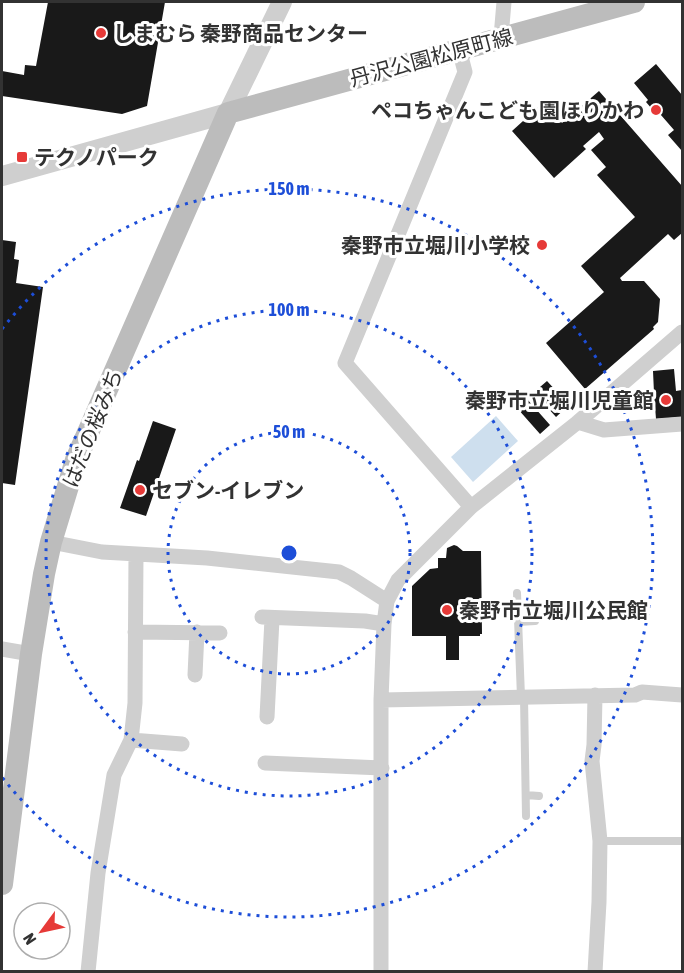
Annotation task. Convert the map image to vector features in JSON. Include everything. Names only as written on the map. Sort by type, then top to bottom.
[{"type":"main road","name":"丹沢公園松原町線","points":[[228,113],[634,2]]},
{"type":"main road","name":"はだの桜みち","points":[[2,884],[31,654],[51,542],[76,460],[228,113]]},
{"type":"street","name":"はだの桜みち","points":[[228,113],[282,2]]},
{"type":"street","points":[[501,37],[504,2]]},
{"type":"street","points":[[459,49],[465,72],[345,363],[471,507]]},
{"type":"street","points":[[2,176],[228,113]]},
{"type":"street","points":[[381,972],[381,700],[387,600],[398,580],[471,507],[578,422],[682,332]]},
{"type":"street","points":[[578,422],[604,430],[682,424]]},
{"type":"street","points":[[51,542],[102,552],[207,558],[339,572],[387,600]]},
{"type":"street","points":[[88,972],[98,873],[114,775],[131,740],[135,703],[136,554]]},
{"type":"street","points":[[267,717],[275,694],[267,618],[365,621],[384,624]]},
{"type":"street","points":[[135,632],[220,633]]},
{"type":"street","points":[[195,675],[197,633]]},
{"type":"street","points":[[2,649],[31,654]]},
{"type":"street","points":[[381,700],[635,695],[642,692],[682,694]]},
{"type":"street","points":[[595,696],[592,761],[600,841],[595,972]]},
{"type":"street","points":[[131,740],[182,744]]},
{"type":"street","points":[[265,764],[382,768]]},
{"type":"lane","points":[[518,593],[526,816]]},
{"type":"lane","points":[[519,622],[535,621]]},
{"type":"lane","points":[[526,795],[539,796]]},
{"type":"lane","points":[[600,841],[682,841]]},
{"type":"water","points":[[496,416],[518,441],[473,482],[451,457]]},
{"type":"building","name":"しまむら 秦野商品センター","points":[[48,2],[165,2],[147,106],[122,114],[2,96],[2,71],[24,75],[25,65],[36,66]]},
{"type":"building","points":[[656,64],[682,95],[682,151],[668,135],[674,130],[654,107],[652,109],[646,102],[648,100],[634,83]]},
{"type":"building","points":[[599,91],[682,186],[682,233],[674,240],[668,234],[620,278],[622,281],[644,281],[660,299],[658,322],[653,327],[654,329],[585,389],[546,343],[604,292],[581,266],[635,217],[597,175],[606,167],[591,150],[604,139],[599,132],[583,146],[586,149],[554,178],[512,131],[544,102],[562,123]]},
{"type":"building","points":[[2,240],[16,242],[14,259],[19,260],[16,283],[43,287],[15,485],[2,483]]},
{"type":"building","name":"秦野市立堀川児童館","points":[[674,369],[676,391],[682,390],[682,417],[656,419],[655,406],[650,406],[650,394],[654,393],[653,371]]},
{"type":"building","points":[[547,381],[559,394],[545,406],[533,393]]},
{"type":"building","points":[[561,394],[570,404],[556,417],[547,407]]},
{"type":"building","points":[[527,399],[550,425],[540,434],[517,408]]},
{"type":"building","points":[[153,421],[176,429],[146,516],[120,508]]},
{"type":"building","name":"秦野市立堀川公民館","points":[[454,545],[463,551],[481,551],[482,634],[480,636],[459,636],[459,660],[446,660],[446,636],[412,636],[412,586],[430,569],[438,568],[438,558],[446,558],[447,548]]},
{"type":"place","name":"しまむら 秦野商品センター","points":[[101,33]]},
{"type":"place","name":"ペコちゃんこども園ほりかわ","points":[[656,110]]},
{"type":"place","name":"テクノパーク","points":[[22,157]]},
{"type":"place","name":"秦野市立堀川小学校","points":[[542,245]]},
{"type":"place","name":"秦野市立堀川児童館","points":[[666,400]]},
{"type":"place","name":"セブン-イレブン","points":[[140,490]]},
{"type":"place","name":"秦野市立堀川公民館","points":[[447,610]]}]
